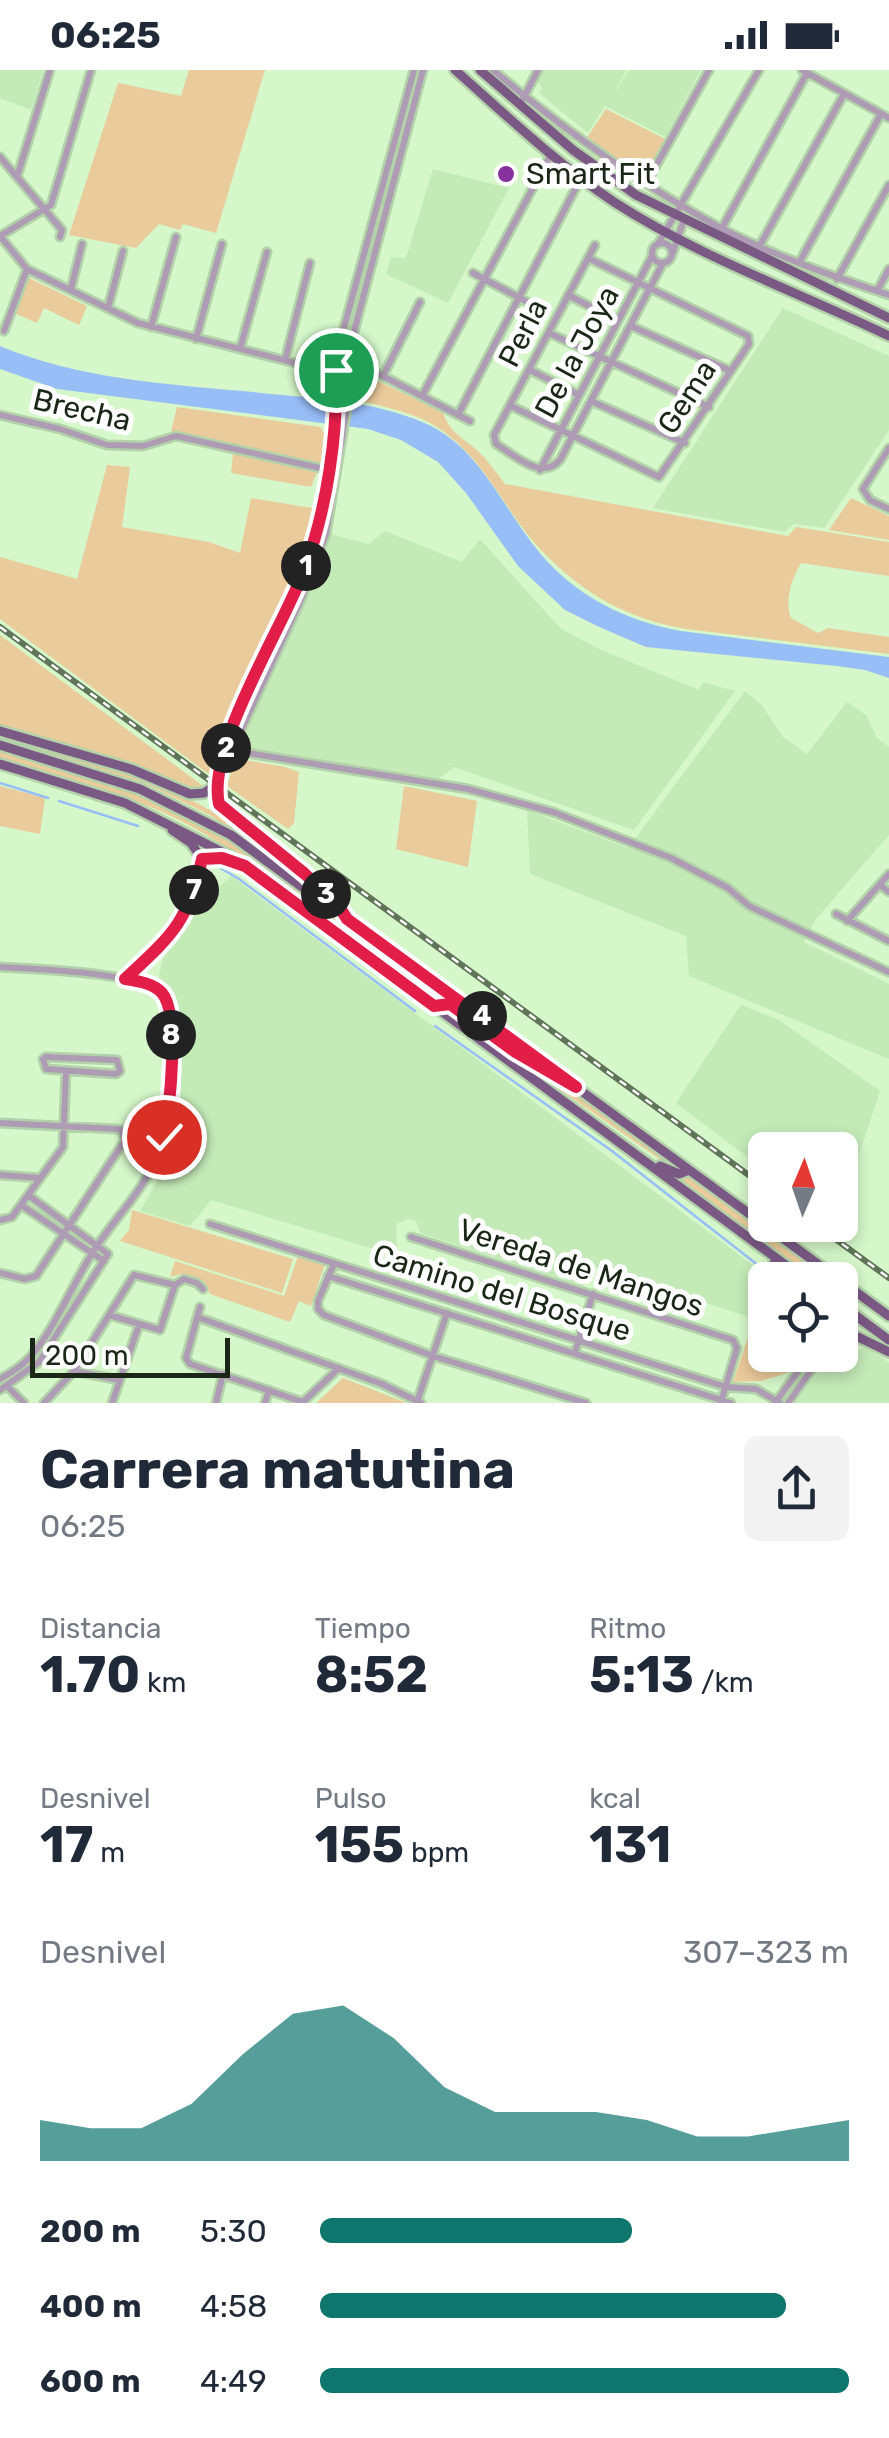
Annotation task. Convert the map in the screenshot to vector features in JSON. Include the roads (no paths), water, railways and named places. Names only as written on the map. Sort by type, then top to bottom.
[{"type":"main road","points":[[455,70],[581,178],[664,230],[889,336]]},
{"type":"main road","points":[[487,71],[636,195],[889,318]]},
{"type":"main road","points":[[0,731],[131,769],[190,794],[204,793],[216,785],[221,807],[305,874],[347,919]]},
{"type":"main road","points":[[0,745],[107,777],[185,809],[231,834],[889,1316]]},
{"type":"main road","points":[[0,764],[147,812],[245,866],[781,1262]]},
{"type":"main road","points":[[147,812],[186,839],[202,859],[222,858],[245,866]]},
{"type":"main road","points":[[434,1006],[450,1004],[514,1051],[576,1087]]},
{"type":"main road","points":[[586,1118],[665,1170],[678,1174],[689,1170]]},
{"type":"main road","points":[[767,1252],[776,1262]]},
{"type":"main road","points":[[858,1317],[889,1340]]},
{"type":"main road","points":[[858,1337],[889,1352]]},
{"type":"street","points":[[17,177],[50,70]]},
{"type":"street","points":[[91,70],[51,205],[0,236],[27,269],[151,327],[337,375]]},
{"type":"street","points":[[216,785],[228,750],[326,534],[339,346],[414,70]]},
{"type":"street","points":[[286,621],[317,533],[348,380],[348,358],[423,70]]},
{"type":"street","points":[[522,101],[538,70]]},
{"type":"street","points":[[647,182],[709,70]]},
{"type":"street","name":"De la Joya","points":[[540,470],[557,464],[649,289],[664,263],[671,259],[682,204],[759,70]]},
{"type":"street","points":[[722,228],[804,72],[889,118]]},
{"type":"street","points":[[760,244],[844,94]]},
{"type":"street","points":[[800,261],[881,114]]},
{"type":"street","points":[[560,132],[722,228],[837,279],[889,295]]},
{"type":"street","points":[[422,396],[551,153]]},
{"type":"street","points":[[0,156],[62,230],[60,237]]},
{"type":"street","points":[[458,414],[581,178]]},
{"type":"street","points":[[837,279],[889,185]]},
{"type":"street","name":"De la Joya","points":[[540,470],[664,230],[679,217]]},
{"type":"street","points":[[151,327],[176,237]]},
{"type":"street","points":[[70,289],[82,244]]},
{"type":"street","points":[[196,339],[222,244]]},
{"type":"street","points":[[658,244],[667,244],[673,253]]},
{"type":"street","name":"Perla","points":[[540,470],[494,442],[494,435],[595,245]]},
{"type":"street","points":[[108,308],[123,251]]},
{"type":"street","points":[[240,349],[267,252]]},
{"type":"street","points":[[652,256],[664,263]]},
{"type":"street","points":[[364,258],[374,260]]},
{"type":"street","points":[[588,258],[649,289]]},
{"type":"street","points":[[285,360],[310,263]]},
{"type":"street","points":[[4,332],[27,269]]},
{"type":"street","points":[[877,291],[889,269]]},
{"type":"street","points":[[472,273],[533,305]]},
{"type":"street","name":"Gema","points":[[572,437],[659,478],[709,407],[749,339],[649,289]]},
{"type":"street","points":[[568,295],[618,322]]},
{"type":"street","points":[[383,376],[420,302]]},
{"type":"street","points":[[0,313],[9,317]]},
{"type":"street","points":[[631,326],[731,372]]},
{"type":"street","points":[[549,333],[709,407]]},
{"type":"street","points":[[348,358],[470,421]]},
{"type":"street","points":[[530,370],[578,396]]},
{"type":"street","points":[[592,401],[685,444]]},
{"type":"street","points":[[511,406],[572,437]]},
{"type":"street","name":"Brecha","points":[[0,415],[60,428],[107,445],[144,446],[176,436],[328,470]]},
{"type":"street","points":[[888,451],[865,484],[864,493],[889,508]]},
{"type":"street","points":[[228,750],[468,790],[553,812],[671,858],[728,888],[749,906],[889,972]]},
{"type":"street","points":[[125,979],[182,920],[202,859]]},
{"type":"street","points":[[847,922],[889,874]]},
{"type":"street","points":[[880,885],[889,892]]},
{"type":"street","points":[[836,914],[889,941]]},
{"type":"street","points":[[0,966],[125,979],[154,987],[168,1004],[172,1056],[164,1137],[151,1171],[92,1253],[35,1351],[2,1384]]},
{"type":"street","points":[[90,1058],[117,1060],[121,1064],[116,1074],[66,1070],[46,1069],[43,1060],[90,1058]]},
{"type":"street","points":[[3,1220],[21,1205],[62,1146],[66,1070]]},
{"type":"street","points":[[0,1123],[116,1128],[126,1140],[31,1279],[0,1272]]},
{"type":"street","points":[[0,1176],[41,1178]]},
{"type":"street","points":[[28,1195],[98,1244],[106,1256]]},
{"type":"street","points":[[21,1205],[92,1253],[106,1256]]},
{"type":"street","name":"Camino del Bosque","points":[[210,1224],[726,1387],[756,1389],[777,1402]]},
{"type":"street","name":"Vereda de Mangos","points":[[411,1237],[736,1344],[726,1387]]},
{"type":"street","points":[[2,1384],[39,1362],[106,1256]]},
{"type":"street","points":[[334,1264],[318,1310],[324,1315],[433,1356],[586,1403]]},
{"type":"street","points":[[44,1403],[74,1371],[131,1279],[140,1274],[175,1285]]},
{"type":"street","name":"Camino del Bosque","points":[[328,1276],[731,1403]]},
{"type":"street","points":[[109,1315],[157,1330],[162,1328],[175,1285],[184,1279],[198,1283],[203,1290]]},
{"type":"street","points":[[575,1352],[593,1294]]},
{"type":"street","points":[[200,1306],[187,1362],[303,1402],[338,1368]]},
{"type":"street","points":[[197,1317],[338,1368],[418,1403],[447,1313]]},
{"type":"street","points":[[112,1403],[139,1325]]},
{"type":"street","points":[[74,1371],[120,1380]]},
{"type":"street","points":[[777,1402],[798,1372]]},
{"type":"street","points":[[788,1403],[810,1372]]},
{"type":"street","points":[[216,1403],[223,1374]]},
{"type":"street","points":[[2,1384],[24,1403]]},
{"type":"street","points":[[721,1401],[726,1387]]},
{"type":"street","points":[[265,1403],[269,1390]]},
{"type":"water","points":[[0,346],[103,375],[340,401],[413,419],[449,437],[464,451],[553,568],[603,604],[641,621],[681,631],[889,657],[889,678],[837,666],[646,647],[565,610],[518,566],[466,493],[438,462],[401,440],[368,429],[57,389],[0,369]]},
{"type":"waterway","points":[[0,783],[48,798]]},
{"type":"waterway","points":[[59,801],[138,826]]},
{"type":"waterway","points":[[212,863],[415,1011]]},
{"type":"waterway","points":[[435,1026],[612,1151],[754,1262]]},
{"type":"railway","points":[[0,627],[748,1175]]},
{"type":"railway","points":[[839,1242],[889,1278]]},
{"type":"place","name":"Smart Fit","points":[[506,174]]}]
